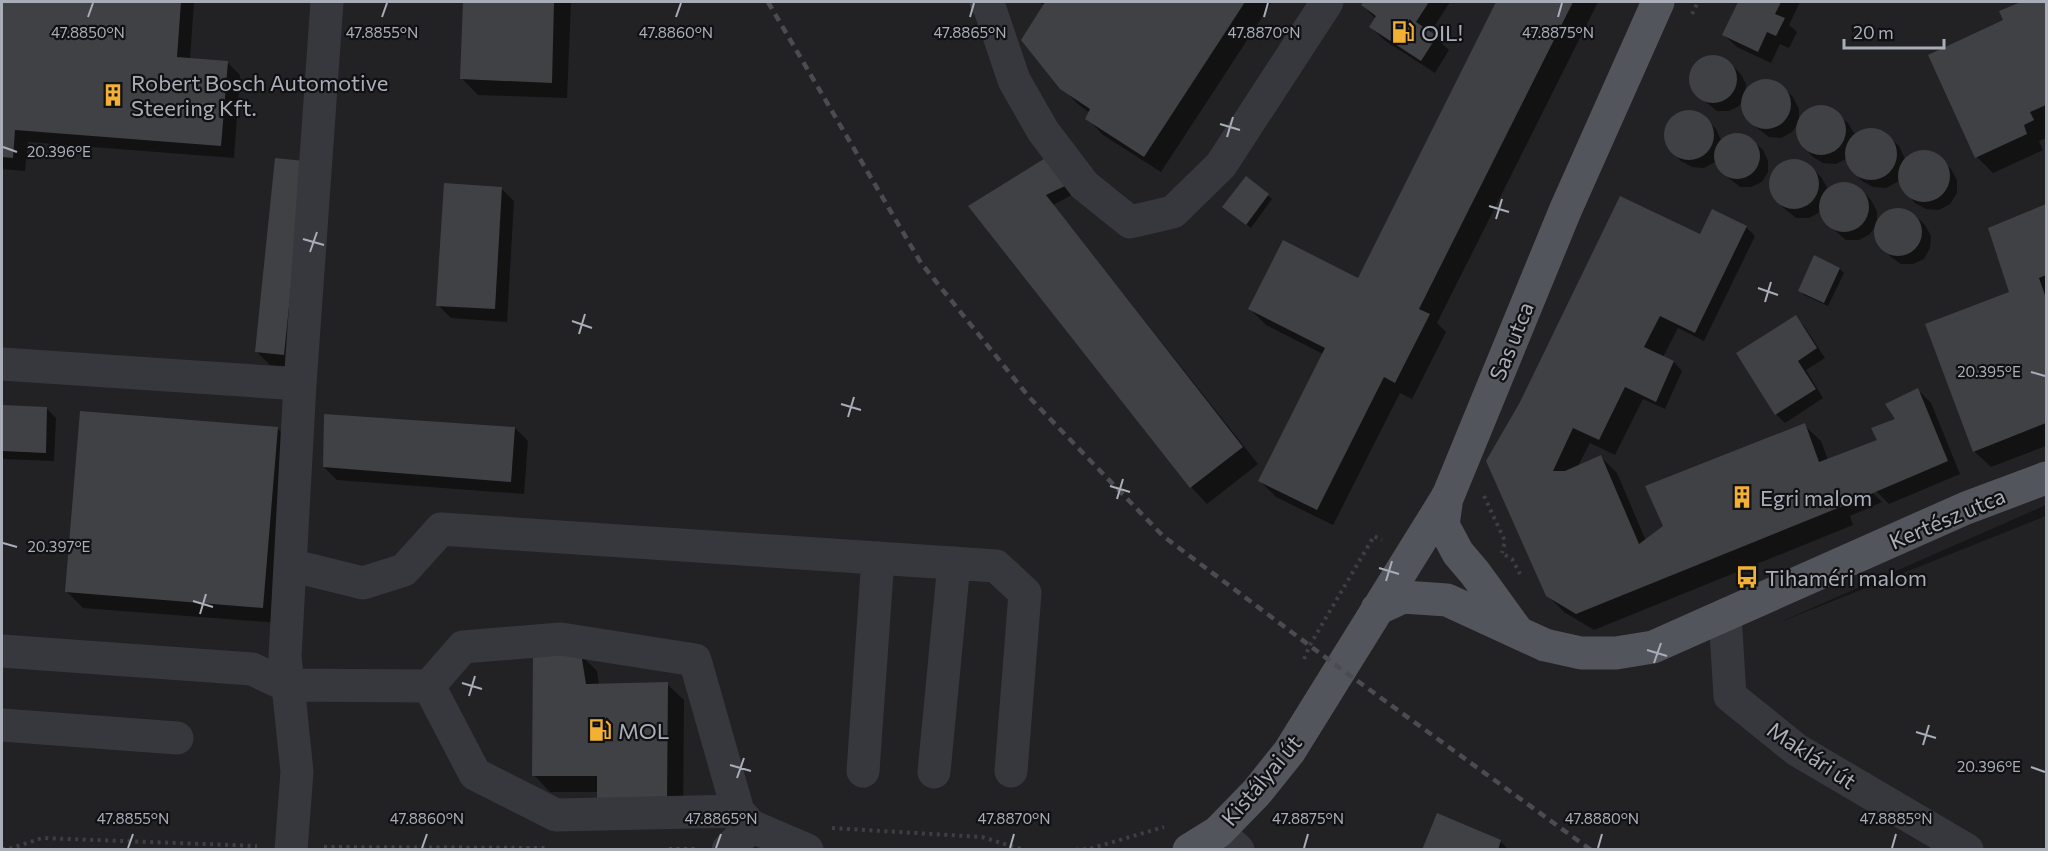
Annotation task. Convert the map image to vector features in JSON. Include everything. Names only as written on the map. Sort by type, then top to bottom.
[{"type":"main road","name":"Sas utca","points":[[1341,669],[1448,496],[1564,211],[1658,2]]},
{"type":"main road","name":"Kertész utca","points":[[1377,609],[1403,597],[1447,600],[1545,645],[1581,653],[1616,653],[1653,647],[1966,508],[2046,478]]},
{"type":"main road","points":[[1448,496],[1443,525],[1458,554],[1476,573],[1520,635]]},
{"type":"main road","points":[[1447,600],[1424,584],[1412,554],[1438,543],[1458,554]]},
{"type":"main road","name":"Kistályai út","points":[[1180,837],[1228,841],[1256,793],[1289,752],[1341,669]]},
{"type":"street","points":[[291,848],[297,772],[286,685],[285,656],[300,384],[327,2]]},
{"type":"street","points":[[986,2],[1014,81],[1043,131],[1084,185],[1130,222],[1173,212],[1221,165],[1327,2]]},
{"type":"street","points":[[2,364],[300,384]]},
{"type":"street","points":[[290,565],[363,584],[404,570],[441,530],[996,566],[1025,593],[1011,771]]},
{"type":"street","points":[[863,771],[878,558]]},
{"type":"street","points":[[934,772],[954,564]]},
{"type":"street","name":"Maklári út","points":[[1725,615],[1730,696],[1797,750],[1967,849]]},
{"type":"street","points":[[429,687],[463,647],[561,639],[695,660],[745,819],[728,849]]},
{"type":"street","points":[[2,651],[252,669],[286,685],[429,687]]},
{"type":"street","points":[[429,687],[475,774],[556,814],[745,819],[818,839]]},
{"type":"street","points":[[2,726],[177,738]]},
{"type":"path","points":[[1302,665],[1310,645],[1374,536]]},
{"type":"path","points":[[818,839],[982,837],[1024,849]]},
{"type":"path","points":[[1068,849],[1089,849],[1180,837]]},
{"type":"path","points":[[2,849],[9,849],[42,838],[291,848],[555,849]]},
{"type":"path","points":[[663,849],[699,849]]},
{"type":"shaded area","points":[[2,2],[2046,2],[2046,505],[1778,623],[2046,516],[2046,849],[2,850]]},
{"type":"building","name":"Robert Bosch Automotive Steering Kft.","points":[[2,2],[181,2],[177,57],[228,61],[221,146],[15,130],[13,158],[2,157]]},
{"type":"building","points":[[463,2],[554,2],[552,83],[460,79]]},
{"type":"building","points":[[1045,2],[1245,2],[1144,157],[1085,119],[1090,109],[1060,89],[1021,40]]},
{"type":"building","name":"OIL!","points":[[1363,2],[1429,2],[1416,22],[1437,36],[1421,61],[1369,27],[1376,16],[1361,5]]},
{"type":"building","points":[[1496,2],[1573,2],[1419,309],[1430,314],[1395,383],[1384,377],[1317,510],[1258,481],[1325,348],[1248,309],[1283,240],[1358,278]]},
{"type":"building","points":[[1738,2],[1781,2],[1775,14],[1785,18],[1776,36],[1767,32],[1758,52],[1722,35]]},
{"type":"building","points":[[2021,2],[2046,2],[2046,105],[2030,112],[2034,120],[2024,125],[2027,134],[1975,158],[1928,55],[2003,20],[1999,11]]},
{"type":"building","points":[[1708,55],[1718,55],[1730,62],[1737,74],[1737,84],[1730,96],[1718,103],[1708,103],[1693,92],[1689,84],[1689,74],[1700,59]]},
{"type":"building","points":[[1761,79],[1771,79],[1784,86],[1791,99],[1791,109],[1784,122],[1771,129],[1761,129],[1752,125],[1745,118],[1741,109],[1741,99],[1745,90],[1752,83]]},
{"type":"building","points":[[1816,105],[1826,105],[1839,112],[1846,125],[1846,135],[1839,148],[1826,155],[1816,155],[1807,151],[1800,144],[1796,135],[1796,125],[1800,116],[1807,109]]},
{"type":"building","points":[[1689,110],[1698,112],[1709,121],[1714,135],[1712,144],[1703,155],[1689,160],[1680,158],[1669,149],[1664,135],[1666,126],[1675,115]]},
{"type":"building","points":[[1871,128],[1885,132],[1893,140],[1897,154],[1893,168],[1885,176],[1871,180],[1857,176],[1849,168],[1845,154],[1849,140],[1857,132]]},
{"type":"building","points":[[1737,133],[1746,134],[1754,139],[1759,147],[1759,165],[1754,173],[1746,178],[1737,179],[1728,178],[1720,173],[1715,165],[1714,156],[1715,147],[1720,139],[1728,134]]},
{"type":"building","points":[[1924,150],[1934,152],[1942,158],[1948,166],[1950,176],[1948,186],[1942,194],[1934,200],[1924,202],[1914,200],[1906,194],[1900,186],[1898,176],[1900,166],[1906,158],[1914,152]]},
{"type":"building","points":[[1047,157],[1065,186],[1046,195],[1243,447],[1190,488],[968,206]]},
{"type":"building","points":[[275,158],[304,161],[284,355],[255,352]]},
{"type":"building","points":[[1789,159],[1799,159],[1812,166],[1819,179],[1819,189],[1812,202],[1799,209],[1789,209],[1780,205],[1773,198],[1769,189],[1769,179],[1773,170],[1780,163]]},
{"type":"building","points":[[1246,176],[1269,194],[1246,225],[1222,207]]},
{"type":"building","points":[[1839,182],[1849,182],[1862,189],[1869,202],[1869,212],[1862,225],[1849,232],[1839,232],[1830,228],[1823,221],[1819,212],[1819,202],[1823,193],[1830,186]]},
{"type":"building","points":[[444,183],[502,187],[495,309],[436,306]]},
{"type":"building","points":[[1620,196],[1700,234],[1712,209],[1747,226],[1695,333],[1660,316],[1644,347],[1674,361],[1656,402],[1625,387],[1599,440],[1573,428],[1553,471],[1565,471],[1601,455],[1639,544],[1663,526],[1645,486],[1805,423],[1819,462],[1877,440],[1871,428],[1895,419],[1885,404],[1918,388],[1948,461],[1576,614],[1546,596],[1486,461],[1520,402]]},
{"type":"building","points":[[2046,204],[2046,275],[2039,278],[2046,298],[2046,423],[1973,452],[1925,324],[2009,292],[1988,228]]},
{"type":"building","points":[[1893,208],[1903,208],[1918,218],[1922,232],[1921,241],[1912,252],[1903,256],[1893,256],[1878,246],[1874,237],[1874,227],[1884,212]]},
{"type":"building","points":[[1814,255],[1840,268],[1824,303],[1798,291]]},
{"type":"building","points":[[1796,315],[1817,348],[1798,361],[1816,389],[1775,415],[1736,353]]},
{"type":"building","points":[[2,405],[47,407],[46,453],[2,451]]},
{"type":"building","points":[[80,411],[278,427],[263,608],[65,592]]},
{"type":"building","points":[[324,414],[515,427],[511,482],[323,467]]},
{"type":"building","name":"MOL","points":[[533,653],[581,653],[586,684],[668,682],[667,804],[597,804],[597,776],[532,776]]},
{"type":"building","points":[[1437,813],[1501,840],[1498,850],[1422,850]]},
{"type":"railway","points":[[768,2],[921,263],[1029,397],[1163,536],[1341,669],[1591,850]]},
{"type":"place","name":"OIL!","points":[[1403,32]]},
{"type":"place","name":"Robert Bosch Automotive Steering Kft.","points":[[113,95]]},
{"type":"place","name":"Egri malom","points":[[1742,497]]},
{"type":"place","name":"Tihaméri malom","points":[[1747,577]]},
{"type":"place","name":"MOL","points":[[600,730]]}]
